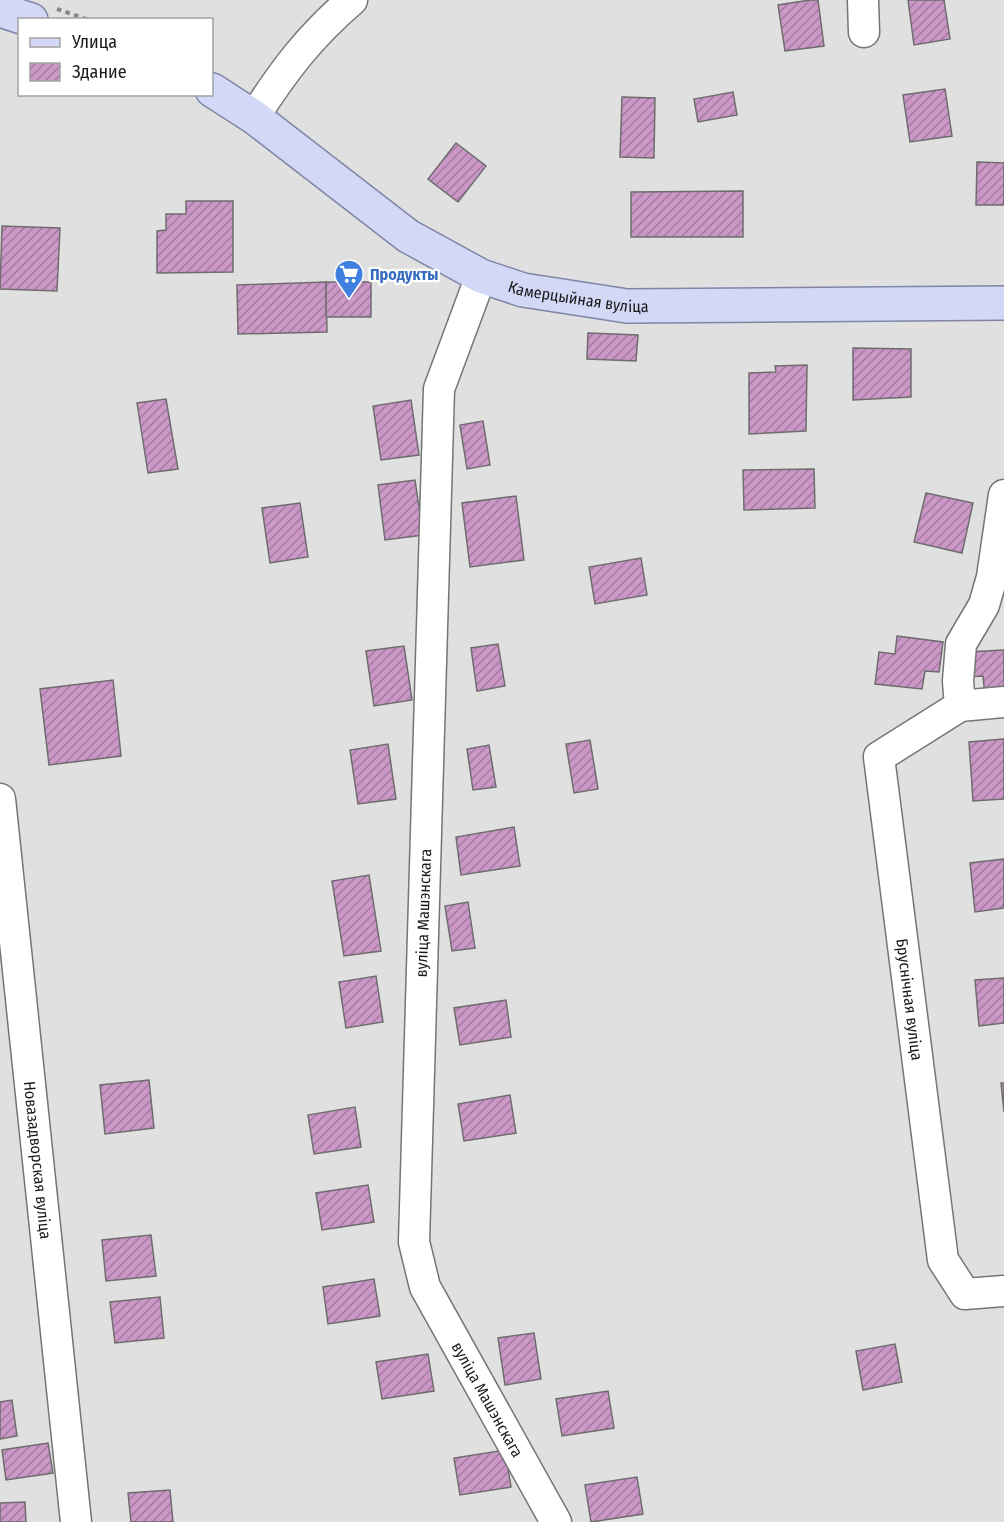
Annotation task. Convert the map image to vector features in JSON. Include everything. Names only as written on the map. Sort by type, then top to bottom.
[{"type":"main road","points":[[0,10],[25,18]]},
{"type":"main road","name":"Камерцыйная вуліца","points":[[213,91],[254,117],[408,236],[481,276],[523,290],[627,306],[1004,303]]},
{"type":"street","points":[[254,117],[292,60],[322,27],[352,0]]},
{"type":"street","points":[[863,0],[864,32]]},
{"type":"street","name":"вуліца Машэнскага","points":[[481,276],[439,389],[414,1242],[425,1287],[556,1522]]},
{"type":"street","points":[[1004,495],[992,577],[984,605],[961,644],[958,681],[960,706],[1004,702]]},
{"type":"street","name":"Бруснічная вуліца","points":[[960,706],[879,758],[943,1260],[965,1294],[1004,1291]]},
{"type":"street","name":"Новазадворская вуліца","points":[[0,799],[76,1522]]},
{"type":"building","points":[[818,0],[824,46],[785,51],[778,5]]},
{"type":"building","points":[[908,0],[944,0],[950,39],[914,45]]},
{"type":"building","points":[[945,89],[952,136],[910,142],[903,95]]},
{"type":"building","points":[[733,92],[737,115],[698,122],[694,99]]},
{"type":"building","points":[[622,97],[655,98],[654,158],[620,157]]},
{"type":"building","points":[[456,143],[486,166],[458,202],[428,179]]},
{"type":"building","points":[[977,162],[1004,163],[1004,205],[976,205]]},
{"type":"building","points":[[743,191],[743,237],[631,237],[631,192]]},
{"type":"building","points":[[186,201],[233,201],[233,272],[157,273],[157,231],[166,230],[166,214],[186,214]]},
{"type":"building","points":[[2,226],[60,228],[57,291],[0,289]]},
{"type":"building","points":[[326,282],[327,332],[238,334],[237,285]]},
{"type":"building","name":"Продукты","points":[[326,282],[371,282],[371,317],[326,317]]},
{"type":"building","points":[[588,333],[638,335],[636,361],[587,359]]},
{"type":"building","points":[[853,348],[911,349],[911,397],[853,400]]},
{"type":"building","points":[[807,365],[806,431],[749,434],[749,373],[776,372],[775,366]]},
{"type":"building","points":[[166,399],[178,469],[148,473],[137,403]]},
{"type":"building","points":[[411,400],[419,455],[381,460],[373,406]]},
{"type":"building","points":[[483,421],[490,465],[467,469],[460,425]]},
{"type":"building","points":[[814,469],[815,508],[744,510],[743,470]]},
{"type":"building","points":[[415,480],[423,535],[385,540],[378,485]]},
{"type":"building","points":[[926,493],[973,503],[962,553],[914,542]]},
{"type":"building","points":[[516,496],[524,560],[470,567],[462,503]]},
{"type":"building","points":[[300,503],[308,557],[270,563],[262,508]]},
{"type":"building","points":[[641,558],[647,595],[595,604],[589,567]]},
{"type":"building","points":[[897,636],[943,642],[939,672],[925,671],[922,689],[875,684],[879,652],[895,654]]},
{"type":"building","points":[[498,644],[505,686],[477,691],[471,648]]},
{"type":"building","points":[[404,646],[412,700],[374,706],[366,651]]},
{"type":"building","points":[[1004,650],[1004,695],[985,696],[983,676],[968,677],[967,652]]},
{"type":"building","points":[[113,680],[121,756],[49,765],[40,689]]},
{"type":"building","points":[[1004,739],[1004,799],[973,801],[969,742]]},
{"type":"building","points":[[590,740],[598,789],[574,793],[566,744]]},
{"type":"building","points":[[388,744],[396,799],[358,804],[350,750]]},
{"type":"building","points":[[489,745],[496,787],[473,790],[467,749]]},
{"type":"building","points":[[514,827],[520,866],[461,875],[456,837]]},
{"type":"building","points":[[1004,859],[1004,908],[975,912],[970,863]]},
{"type":"building","points":[[369,875],[381,951],[344,956],[332,881]]},
{"type":"building","points":[[468,902],[475,948],[452,951],[445,906]]},
{"type":"building","points":[[376,976],[383,1022],[346,1028],[339,982]]},
{"type":"building","points":[[1004,978],[1004,1023],[979,1026],[975,980]]},
{"type":"building","points":[[506,1000],[511,1037],[460,1045],[454,1008]]},
{"type":"building","points":[[149,1080],[154,1128],[105,1134],[100,1085]]},
{"type":"building","points":[[1001,1083],[1004,1083],[1004,1112]]},
{"type":"building","points":[[510,1095],[516,1133],[464,1141],[458,1104]]},
{"type":"building","points":[[355,1107],[361,1147],[314,1154],[308,1115]]},
{"type":"building","points":[[368,1185],[374,1222],[322,1230],[316,1193]]},
{"type":"building","points":[[151,1235],[156,1276],[106,1281],[102,1240]]},
{"type":"building","points":[[374,1279],[380,1316],[328,1324],[323,1287]]},
{"type":"building","points":[[160,1297],[164,1338],[115,1343],[110,1302]]},
{"type":"building","points":[[534,1333],[541,1379],[505,1385],[498,1338]]},
{"type":"building","points":[[895,1344],[902,1382],[863,1390],[856,1351]]},
{"type":"building","points":[[428,1354],[434,1391],[382,1399],[376,1362]]},
{"type":"building","points":[[608,1391],[614,1428],[562,1436],[556,1399]]},
{"type":"building","points":[[12,1400],[17,1436],[0,1439],[0,1402]]},
{"type":"building","points":[[48,1443],[53,1473],[6,1480],[2,1450]]},
{"type":"building","points":[[505,1450],[511,1487],[460,1495],[454,1458]]},
{"type":"building","points":[[637,1477],[643,1514],[591,1522],[585,1485]]},
{"type":"building","points":[[170,1490],[173,1522],[131,1522],[128,1493]]},
{"type":"building","points":[[25,1502],[26,1522],[0,1522],[0,1503]]},
{"type":"place","name":"Продукты","points":[[349,300]]}]
